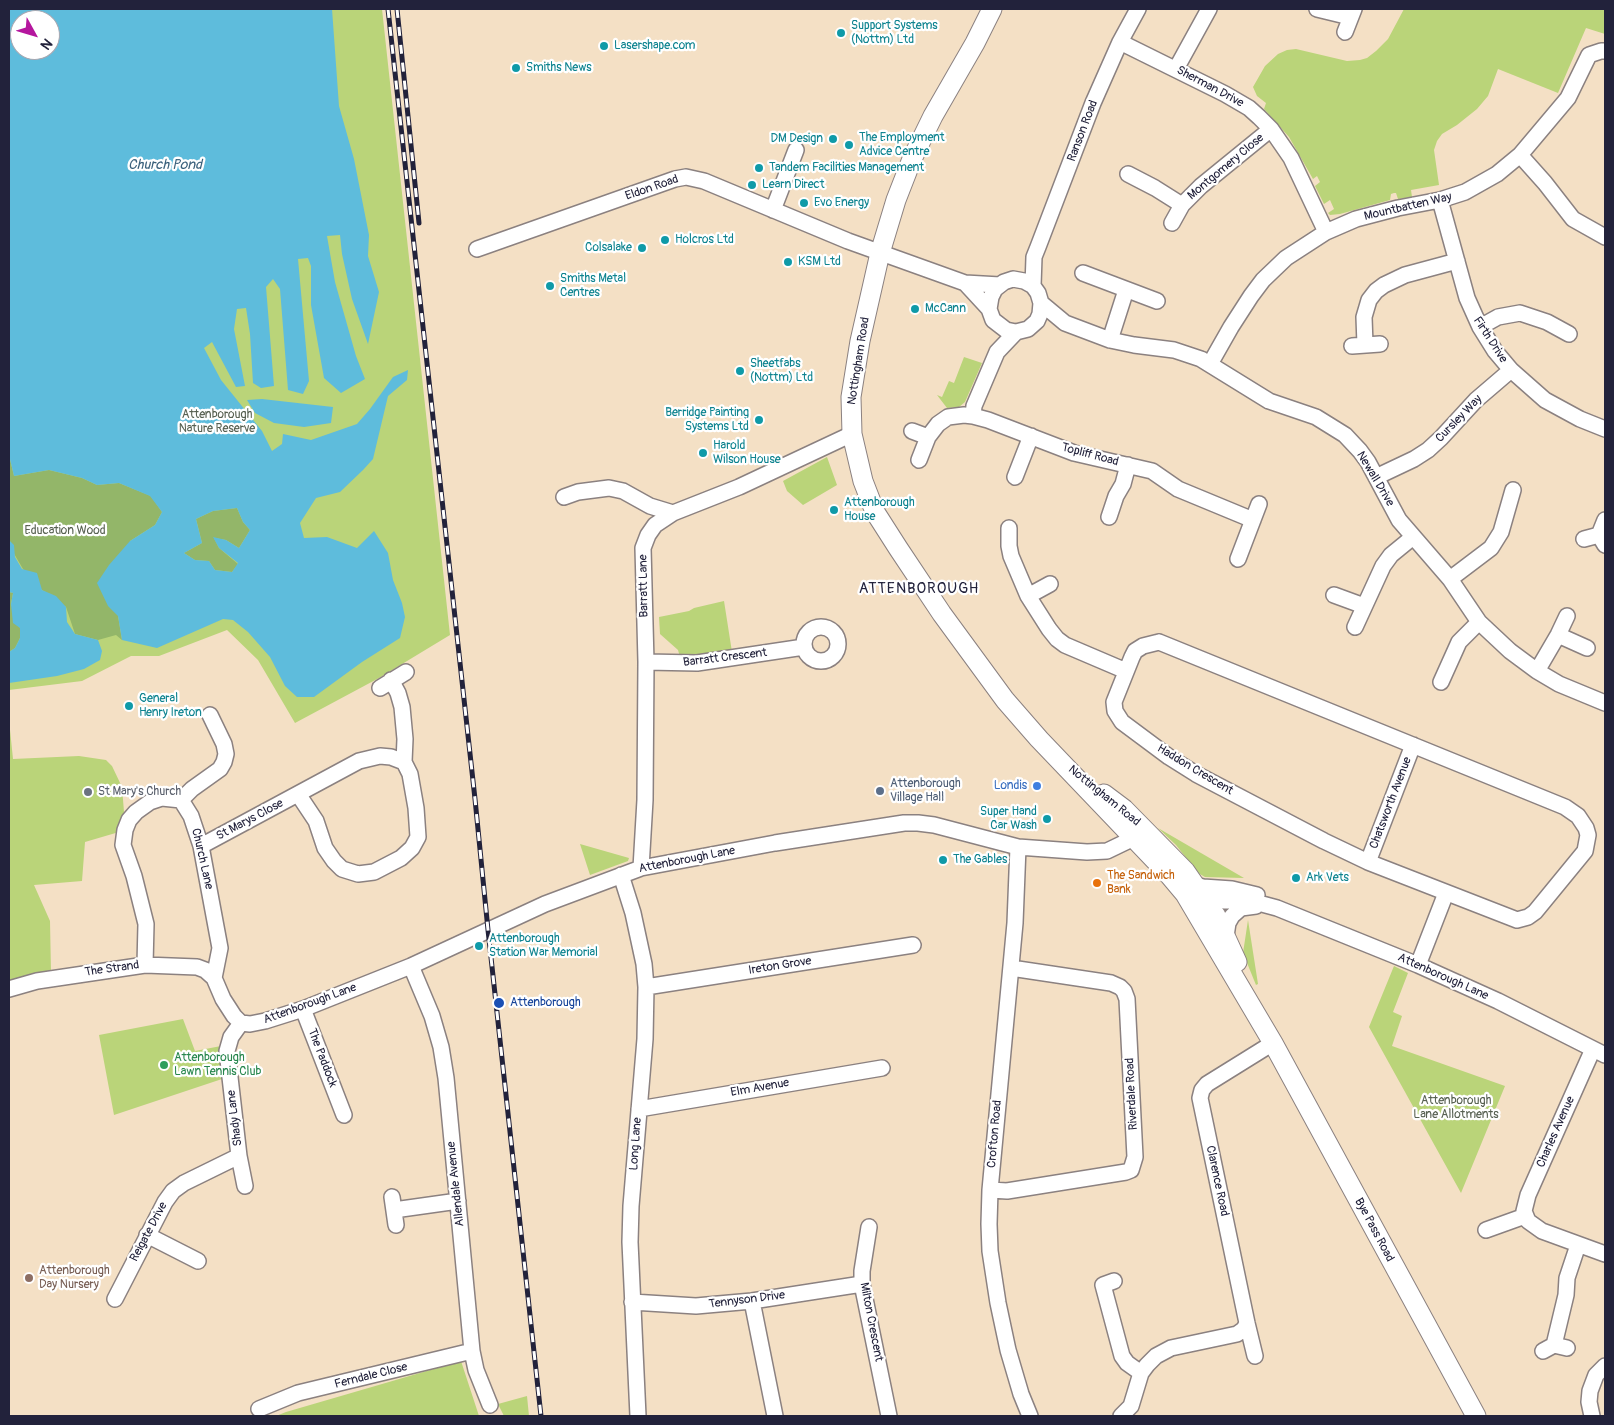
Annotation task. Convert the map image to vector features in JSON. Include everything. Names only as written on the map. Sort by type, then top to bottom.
[{"type":"main road","name":"Nottingham Road","points":[[992,9],[975,43],[933,116],[912,159],[896,200],[880,253],[860,340],[851,397],[852,434],[863,481],[870,501],[898,548],[942,614],[1005,700],[1039,739],[1139,833]]},
{"type":"main road","name":"Bye Pass Road","points":[[1139,833],[1170,875],[1195,892],[1216,916],[1273,1044]]},
{"type":"main road","name":"Bye Pass Road","points":[[1195,892],[1273,1044],[1476,1416]]},
{"type":"street","name":"Ranson Road","points":[[1041,303],[1038,293],[1033,286],[1034,257],[1093,103],[1120,42],[1138,9]]},
{"type":"street","points":[[1176,69],[1209,9]]},
{"type":"street","points":[[1316,9],[1350,19]]},
{"type":"street","name":"Sherman Drive","points":[[1120,42],[1249,108],[1271,129],[1291,158],[1326,232]]},
{"type":"street","name":"Mountbatten Way","points":[[1210,364],[1231,327],[1263,280],[1286,258],[1326,232],[1356,219],[1440,200],[1480,185],[1509,166],[1520,156],[1568,98],[1589,55],[1601,51],[1605,52]]},
{"type":"street","name":"Montgomery Close","points":[[1172,223],[1182,206],[1209,179],[1271,129]]},
{"type":"street","points":[[773,210],[796,150]]},
{"type":"street","points":[[1520,156],[1546,183],[1573,219],[1605,237]]},
{"type":"street","name":"Eldon Road","points":[[477,249],[675,179],[686,177],[704,181],[880,253]]},
{"type":"street","name":"Montgomery Close","points":[[1135,183],[1156,188],[1182,206]]},
{"type":"street","name":"Firth Drive","points":[[1440,200],[1467,298],[1480,327],[1495,351],[1529,388],[1557,407],[1605,429]]},
{"type":"street","points":[[880,253],[965,283],[1024,281],[1033,286]]},
{"type":"street","name":"Ranson Road","points":[[989,308],[991,297],[1034,257]]},
{"type":"street","points":[[1365,345],[1364,317],[1370,300],[1376,291],[1389,282],[1405,275],[1457,261]]},
{"type":"street","points":[[1083,273],[1158,302]]},
{"type":"street","points":[[965,283],[989,308],[993,320],[1006,330],[1016,332],[1028,329],[1040,314],[1041,303]]},
{"type":"street","points":[[1110,340],[1126,290]]},
{"type":"street","name":"Newall Drive","points":[[1041,303],[1065,323]]},
{"type":"street","points":[[1480,327],[1498,317],[1520,313],[1547,322],[1571,336]]},
{"type":"street","name":"Newall Drive","points":[[1036,321],[1065,323],[1110,340],[1174,350],[1201,359],[1270,401],[1316,417],[1345,435],[1360,451],[1399,520],[1450,579],[1479,622],[1510,651],[1537,671],[1559,684],[1605,703]]},
{"type":"street","points":[[998,352],[999,326]]},
{"type":"street","points":[[973,416],[974,406],[998,352],[1016,332]]},
{"type":"street","name":"Cursley Way","points":[[1376,477],[1428,450],[1442,438],[1476,400],[1511,370]]},
{"type":"street","name":"Topliff Road","points":[[919,460],[928,437],[938,424],[948,417],[973,416],[1074,453],[1152,471],[1178,489],[1253,520]]},
{"type":"street","points":[[912,431],[928,437]]},
{"type":"street","name":"Barratt Lane","points":[[641,868],[646,662],[643,548],[648,535],[655,525],[673,513],[739,487],[852,434]]},
{"type":"street","points":[[1015,477],[1031,436]]},
{"type":"street","points":[[1109,517],[1116,496],[1123,484],[1128,465]]},
{"type":"street","points":[[564,496],[609,488],[623,491],[650,506],[673,513]]},
{"type":"street","points":[[1450,579],[1486,553],[1494,543],[1501,532],[1513,490]]},
{"type":"street","points":[[1238,559],[1259,504]]},
{"type":"street","points":[[650,506],[655,525]]},
{"type":"street","points":[[1596,540],[1605,520]]},
{"type":"street","points":[[1009,528],[1011,556],[1028,596],[1049,630],[1061,643],[1126,671]]},
{"type":"street","points":[[1355,628],[1383,566],[1391,555],[1413,537]]},
{"type":"street","points":[[1028,596],[1050,584]]},
{"type":"street","points":[[1334,595],[1364,606]]},
{"type":"street","points":[[1537,671],[1567,616]]},
{"type":"street","points":[[1441,682],[1455,665],[1459,642],[1479,622]]},
{"type":"street","points":[[1558,635],[1587,648]]},
{"type":"street","name":"Haddon Crescent","points":[[1152,642],[1166,644],[1565,807],[1578,816],[1586,828],[1588,836],[1587,845],[1582,856],[1535,912],[1528,917],[1517,920],[1511,919],[1368,862],[1273,815],[1196,774],[1169,757],[1118,717],[1114,707],[1126,671],[1132,657],[1139,648],[1152,642]]},
{"type":"street","name":"Barratt Crescent","points":[[646,662],[697,663],[804,647]]},
{"type":"street","name":"St Marys Close","points":[[298,794],[316,821],[325,848],[342,869],[358,874],[374,872],[401,858],[412,848],[418,837],[416,808],[410,774],[404,762],[405,739],[402,707],[398,693],[386,684],[406,672]]},
{"type":"street","points":[[145,964],[146,924],[134,876],[123,845],[125,830],[129,820],[136,812],[150,802],[162,798],[181,800],[192,789],[220,769],[226,754],[224,744],[210,715]]},
{"type":"street","name":"Chatsworth Avenue","points":[[1368,862],[1413,745]]},
{"type":"street","name":"St Marys Close","points":[[201,846],[359,762],[380,756],[391,757],[404,762]]},
{"type":"street","name":"Church Lane","points":[[181,800],[191,816],[201,846],[220,948],[214,978]]},
{"type":"street","name":"Attenborough Lane","points":[[241,1023],[250,1024],[265,1021],[303,1009],[412,966],[545,904],[641,868],[776,843],[904,823],[934,825],[1018,847],[1063,851],[1107,851],[1139,833]]},
{"type":"street","name":"Crofton Road","points":[[1018,847],[1016,923],[990,1190],[990,1251],[1008,1350],[1030,1416]]},
{"type":"street","name":"Long Lane","points":[[621,875],[633,913],[644,964],[646,987],[645,1039],[630,1233],[638,1416]]},
{"type":"street","name":"Attenborough Lane","points":[[1195,892],[1225,901],[1252,901],[1277,908],[1418,965],[1498,1001],[1599,1052]]},
{"type":"street","points":[[1418,965],[1446,893]]},
{"type":"street","name":"Attenborough Lane","points":[[1226,936],[1228,923],[1232,916],[1241,908],[1255,906],[1277,908]]},
{"type":"street","name":"Ireton Grove","points":[[646,987],[913,945]]},
{"type":"street","name":"The Strand","points":[[9,989],[38,981],[145,964],[196,967],[205,970],[214,978]]},
{"type":"street","name":"Allendale Avenue","points":[[412,966],[432,1016],[441,1047],[446,1078],[472,1351],[476,1370],[490,1405]]},
{"type":"street","name":"Riverdale Road","points":[[990,1190],[1007,1191],[1126,1172],[1131,1170],[1135,1157],[1127,999],[1124,991],[1111,983],[1011,968]]},
{"type":"street","points":[[214,978],[227,1008],[241,1023]]},
{"type":"street","name":"The Paddock","points":[[303,1009],[339,1111]]},
{"type":"street","name":"Shady Lane","points":[[241,1023],[231,1037],[227,1051],[239,1156],[245,1186]]},
{"type":"street","name":"Clarence Road","points":[[1256,1356],[1247,1323],[1200,1098],[1202,1090],[1207,1084],[1273,1044]]},
{"type":"street","name":"Charles Avenue","points":[[1525,1216],[1524,1211],[1528,1195],[1599,1052]]},
{"type":"street","name":"Elm Avenue","points":[[639,1109],[882,1068]]},
{"type":"street","name":"Reigate Drive","points":[[115,1289],[173,1191],[198,1175],[239,1156]]},
{"type":"street","points":[[394,1211],[458,1201]]},
{"type":"street","points":[[1486,1230],[1525,1216],[1531,1225],[1542,1231],[1605,1254]]},
{"type":"street","name":"Milton Crescent","points":[[870,1227],[862,1271],[862,1284],[889,1416]]},
{"type":"street","points":[[147,1234],[188,1262]]},
{"type":"street","points":[[1554,1348],[1566,1295],[1567,1278],[1578,1245]]},
{"type":"street","points":[[1114,1281],[1103,1285],[1122,1356],[1126,1363],[1142,1373]]},
{"type":"street","name":"Tennyson Drive","points":[[632,1302],[696,1306],[752,1301],[862,1284]]},
{"type":"street","points":[[752,1301],[775,1416]]},
{"type":"street","points":[[1121,1416],[1132,1406],[1142,1373],[1156,1356],[1171,1348],[1237,1334],[1244,1329],[1247,1323]]},
{"type":"street","name":"Ferndale Close","points":[[265,1402],[472,1351]]},
{"type":"street","points":[[1592,1416],[1589,1402],[1590,1391],[1596,1375],[1605,1366]]},
{"type":"green space","name":"Church Pond","points":[[9,9],[382,9],[450,635],[379,678],[295,723],[258,660],[227,630],[159,656],[131,656],[82,681],[9,690]]},
{"type":"green space","points":[[1404,9],[1605,9],[1605,34],[1586,28],[1558,93],[1498,69],[1488,96],[1477,109],[1442,134],[1437,141],[1434,150],[1439,185],[1411,190],[1412,197],[1398,199],[1396,193],[1394,193],[1391,194],[1390,200],[1330,215],[1328,213],[1334,209],[1330,200],[1324,204],[1315,186],[1320,182],[1317,176],[1313,179],[1289,137],[1264,109],[1266,103],[1257,96],[1253,87],[1265,66],[1278,54],[1287,50],[1296,49],[1347,61],[1367,58],[1388,39]]},
{"type":"green space","points":[[964,357],[982,363],[965,402],[959,407],[947,408],[937,395],[942,397],[949,381],[954,383]]},
{"type":"green space","name":"Education Wood","points":[[9,455],[14,476],[49,470],[82,478],[97,485],[119,483],[151,496],[162,512],[155,525],[130,541],[118,616],[122,640],[116,635],[98,640],[75,634],[66,607],[42,590],[23,569],[9,545]]},
{"type":"green space","points":[[827,457],[837,485],[803,505],[787,491],[783,481]]},
{"type":"green space","points":[[237,508],[243,522],[250,530],[239,548],[226,540],[214,538],[219,548],[238,564],[232,572],[215,570],[209,561],[195,560],[184,553],[202,543],[196,519],[213,511]]},
{"type":"green space","points":[[9,592],[13,593],[11,604],[20,628],[20,638],[15,648],[9,652]]},
{"type":"green space","points":[[724,601],[732,652],[680,657],[678,650],[660,634],[659,617]]},
{"type":"green space","points":[[9,720],[13,759],[79,756],[106,760],[112,766],[122,787],[124,812],[119,832],[85,842],[82,881],[34,885],[50,921],[51,973],[9,983]]},
{"type":"green space","points":[[1158,828],[1244,878],[1205,877],[1198,873],[1176,845]]},
{"type":"green space","points":[[580,844],[629,858],[628,861],[590,875]]},
{"type":"green space","points":[[1248,920],[1258,984],[1256,985],[1243,953]]},
{"type":"green space","name":"Attenborough Lane Allotments","points":[[1394,966],[1408,973],[1393,1012],[1402,1016],[1392,1046],[1505,1086],[1461,1193],[1369,1027]]},
{"type":"green space","name":"Attenborough Lawn Tennis Club","points":[[183,1019],[195,1051],[221,1046],[225,1078],[114,1115],[99,1035]]},
{"type":"green space","points":[[461,1361],[479,1416],[276,1416],[286,1412]]},
{"type":"green space","points":[[527,1396],[529,1416],[504,1416],[498,1404]]},
{"type":"water","name":"Church Pond","points":[[9,9],[332,9],[339,106],[354,159],[369,235],[368,256],[379,292],[368,344],[352,299],[342,254],[340,235],[327,236],[335,282],[356,356],[365,379],[341,393],[324,378],[311,305],[311,266],[308,258],[298,259],[309,381],[303,394],[288,390],[280,289],[273,279],[266,287],[274,386],[261,388],[253,383],[250,334],[246,308],[237,309],[234,329],[245,386],[236,387],[212,342],[204,348],[221,380],[262,431],[272,451],[282,444],[283,434],[311,440],[357,424],[393,377],[408,370],[407,380],[388,396],[373,459],[340,492],[316,498],[300,523],[304,538],[327,537],[357,548],[374,531],[388,553],[393,580],[402,603],[405,617],[400,638],[362,662],[314,697],[297,697],[285,686],[270,657],[248,632],[233,620],[223,619],[157,648],[122,640],[118,616],[108,606],[97,583],[109,565],[130,541],[155,525],[162,512],[150,496],[119,483],[97,485],[82,478],[49,470],[14,476],[9,455]],"holes":[[[237,508],[243,522],[250,530],[239,548],[226,540],[213,537],[219,548],[238,563],[232,572],[215,570],[209,561],[195,560],[184,553],[202,543],[196,519],[213,511]]]},
{"type":"water","points":[[262,399],[333,407],[331,423],[304,427],[274,423],[255,413],[247,400]]},
{"type":"water","points":[[9,540],[14,545],[15,557],[22,569],[37,573],[42,590],[56,596],[66,607],[67,622],[75,634],[98,640],[102,651],[100,660],[84,669],[57,676],[9,683],[9,652],[15,648],[20,638],[20,628],[13,623],[11,604],[13,593],[9,592]]},
{"type":"railway","points":[[388,9],[541,1416]]},
{"type":"railway","points":[[397,9],[419,223]]},
{"type":"place","name":"Support Systems (Nottm) Ltd","points":[[841,33]]},
{"type":"place","name":"Lasershape.com","points":[[604,46]]},
{"type":"place","name":"Smiths News","points":[[516,68]]},
{"type":"place","name":"DM Design","points":[[833,139]]},
{"type":"place","name":"The Employment Advice Centre","points":[[849,145]]},
{"type":"place","name":"Tandem Facilities Management","points":[[759,168]]},
{"type":"place","name":"Learn Direct","points":[[752,185]]},
{"type":"place","name":"Evo Energy","points":[[804,203]]},
{"type":"place","name":"Holcros Ltd","points":[[665,240]]},
{"type":"place","name":"Colsalake","points":[[642,248]]},
{"type":"place","name":"KSM Ltd","points":[[788,262]]},
{"type":"place","name":"Smiths Metal Centres","points":[[550,286]]},
{"type":"place","name":"McCann","points":[[915,309]]},
{"type":"place","name":"Sheetfabs (Nottm) Ltd","points":[[740,371]]},
{"type":"place","name":"Berridge Painting Systems Ltd","points":[[759,420]]},
{"type":"place","name":"Harold Wilson House","points":[[703,453]]},
{"type":"place","name":"Attenborough House","points":[[834,510]]},
{"type":"place","name":"General Henry Ireton","points":[[129,706]]},
{"type":"place","name":"Londis","points":[[1037,786]]},
{"type":"place","name":"Attenborough Village Hall","points":[[880,791]]},
{"type":"place","name":"St Mary's Church","points":[[88,792]]},
{"type":"place","name":"Super Hand Car Wash","points":[[1047,819]]},
{"type":"place","name":"The Gables","points":[[943,860]]},
{"type":"place","name":"Ark Vets","points":[[1296,878]]},
{"type":"place","name":"The Sandwich Bank","points":[[1097,883]]},
{"type":"place","name":"Attenborough Station War Memorial","points":[[479,946]]},
{"type":"place","name":"Attenborough","points":[[499,1003]]},
{"type":"place","name":"Attenborough Lawn Tennis Club","points":[[164,1065]]},
{"type":"place","name":"Attenborough Day Nursery","points":[[29,1278]]},
{"type":"district","name":"ATTENBOROUGH","points":[[919,589]]},
{"type":"park label","name":"Attenborough Nature Reserve","points":[[217,422]]}]
